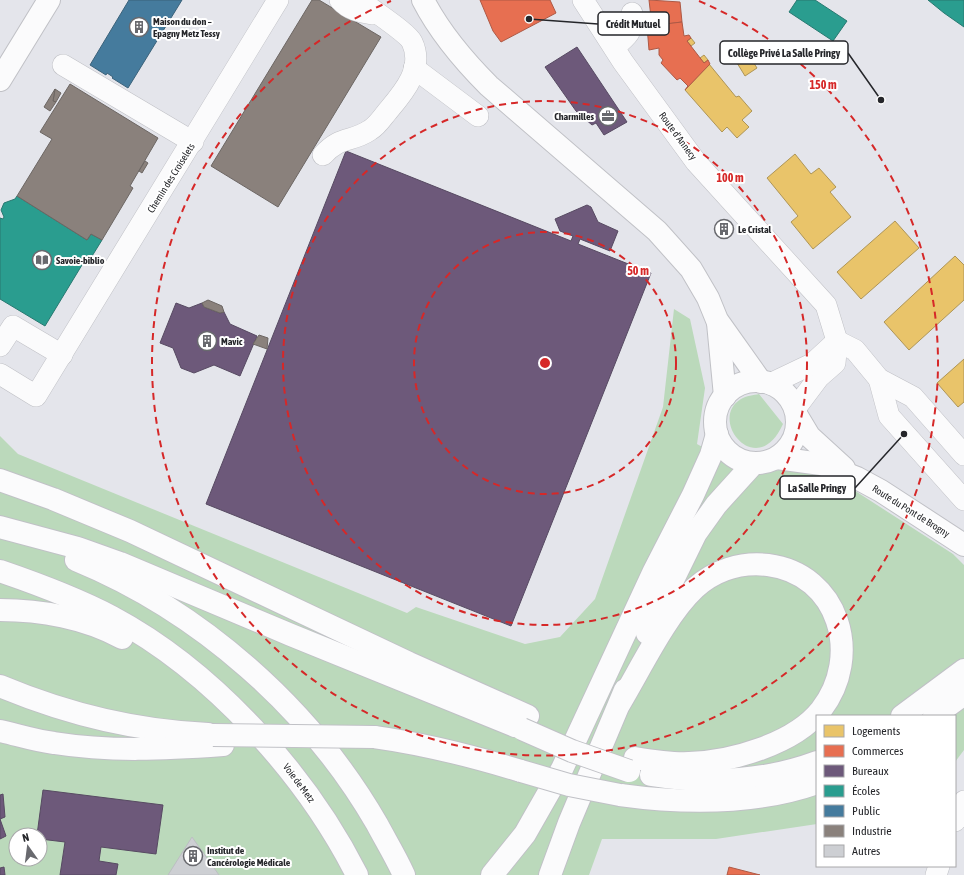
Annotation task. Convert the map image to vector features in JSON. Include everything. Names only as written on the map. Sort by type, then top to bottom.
[{"type":"main road","points":[[0,80],[49,0]]},
{"type":"main road","points":[[423,0],[441,31],[454,49],[489,86],[669,242],[700,282],[718,320],[765,383]]},
{"type":"main road","points":[[718,320],[725,396]]},
{"type":"main road","points":[[492,875],[525,834],[562,769],[654,572],[693,495],[711,455],[717,434],[716,414],[725,396],[738,386],[753,382],[765,383],[786,394],[796,413],[796,429],[793,441],[777,458],[762,463],[744,461],[727,451],[717,434]]},
{"type":"main road","name":"Route du Pont de Brogny","points":[[796,413],[809,436],[829,456],[857,478]]},
{"type":"main road","name":"Route du Pont de Brogny","points":[[777,458],[821,464],[857,478],[881,491],[964,545]]},
{"type":"main road","points":[[550,875],[569,823],[620,703],[647,634],[696,533],[716,505],[754,463]]},
{"type":"main road","points":[[0,473],[52,499]]},
{"type":"main road","points":[[0,480],[52,499],[130,531],[409,663],[525,722],[572,751],[632,764],[697,781],[758,778],[801,768],[816,762]]},
{"type":"main road","points":[[0,529],[78,548],[120,563],[291,635],[525,722]]},
{"type":"main road","points":[[0,529],[83,564],[133,588],[175,613],[214,640],[254,674],[292,711],[328,751],[362,799],[398,861],[404,875]]},
{"type":"main road","points":[[620,703],[679,606],[696,587],[712,576],[734,566],[753,564],[777,567],[797,575],[816,588],[830,605],[840,627],[842,661],[835,686],[822,710],[817,715]]},
{"type":"main road","points":[[0,571],[70,597],[112,618],[178,662],[225,702]]},
{"type":"main road","points":[[0,610],[53,615],[99,628],[160,658],[225,702]]},
{"type":"main road","points":[[903,715],[964,670]]},
{"type":"main road","points":[[0,686],[34,700],[120,724],[218,740]]},
{"type":"main road","points":[[935,715],[964,694]]},
{"type":"main road","name":"Voie de Metz","points":[[225,702],[272,748],[302,786],[329,825],[357,875]]},
{"type":"main road","points":[[632,764],[690,763],[719,760],[755,751],[793,733],[810,722],[816,716]]},
{"type":"main road","points":[[0,730],[53,743],[87,747],[131,749],[218,740],[341,736],[374,737],[441,748],[588,790],[656,800],[720,801],[760,796],[816,783]]},
{"type":"street","name":"Chemin des Croiselets","points":[[0,374],[36,396],[193,142],[278,0]]},
{"type":"street","points":[[340,0],[346,6],[357,12],[377,8]]},
{"type":"street","points":[[323,155],[331,146],[340,140],[362,135],[372,129],[409,85],[414,68],[415,56],[412,42],[377,8],[360,0]]},
{"type":"street","name":"Route d'Annecy","points":[[583,0],[614,47],[696,162],[826,305],[837,341],[835,363],[819,377],[796,413]]},
{"type":"street","points":[[614,47],[632,30],[634,22],[632,13]]},
{"type":"street","points":[[63,65],[193,142]]},
{"type":"street","points":[[414,68],[478,116]]},
{"type":"street","points":[[0,346],[13,326],[62,355]]},
{"type":"street","points":[[765,383],[812,364],[837,341],[855,350],[879,379],[913,397],[964,455]]},
{"type":"street","points":[[879,379],[889,416],[964,500]]},
{"type":"street","points":[[956,819],[964,801]]},
{"type":"green space","points":[[674,309],[690,319],[705,388],[697,444],[753,476],[783,469],[807,467],[846,485],[953,554],[964,565],[964,750],[956,761],[956,715],[816,715],[816,824],[716,839],[602,839],[589,875],[0,875],[0,436],[18,454],[407,613],[416,607],[525,644],[560,637],[595,599],[663,407]]},
{"type":"green space","points":[[759,394],[783,424],[772,440],[761,447],[749,447],[740,441],[732,431],[730,420],[732,408],[741,399]]},
{"type":"building: Logements","points":[[691,38],[695,43],[691,46],[687,41]]},
{"type":"building: Logements","points":[[746,51],[757,68],[745,76],[734,58]]},
{"type":"building: Logements","points":[[704,55],[708,60],[704,63],[700,58]]},
{"type":"building: Logements","points":[[709,64],[736,97],[739,96],[752,111],[742,120],[749,127],[737,138],[727,127],[722,132],[685,90]]},
{"type":"building: Logements","points":[[795,154],[811,174],[819,168],[836,187],[830,192],[851,217],[813,249],[791,222],[798,216],[767,178]]},
{"type":"building: Logements","points":[[895,221],[919,248],[861,299],[837,272]]},
{"type":"building: Logements","name":"Le Cristal","points":[[723,223],[729,230],[724,234],[718,227]]},
{"type":"building: Logements","points":[[955,256],[964,265],[964,300],[909,350],[884,322]]},
{"type":"building: Logements","points":[[964,359],[964,402],[958,407],[937,383]]},
{"type":"building: Commerces","points":[[480,0],[550,0],[556,13],[501,42],[493,31]]},
{"type":"building: Commerces","points":[[649,0],[680,2],[682,22],[652,26]]},
{"type":"building: Commerces","points":[[682,22],[684,36],[689,35],[691,38],[687,41],[704,63],[708,60],[710,64],[685,90],[688,86],[680,78],[677,80],[661,63],[663,60],[659,55],[659,48],[649,50],[647,26]]},
{"type":"building: Commerces","points":[[729,867],[760,875],[727,875]]},
{"type":"building: Bureaux","points":[[577,47],[627,122],[604,135],[596,123],[592,125],[576,111],[545,67]]},
{"type":"building: Bureaux","points":[[346,151],[571,241],[573,236],[560,231],[555,219],[587,205],[591,207],[598,222],[618,231],[610,251],[580,239],[578,244],[651,273],[511,626],[206,504]]},
{"type":"building: Bureaux","name":"Mavic","points":[[176,303],[189,308],[202,303],[204,307],[220,313],[224,312],[230,324],[257,336],[240,376],[214,365],[194,373],[181,368],[173,348],[160,343]]},
{"type":"building: Bureaux","points":[[43,790],[163,805],[156,854],[101,847],[99,861],[118,864],[116,875],[60,875],[65,842],[48,840],[48,827],[38,827]]},
{"type":"building: Bureaux","points":[[3,794],[5,817],[0,819],[0,795]]},
{"type":"building: Bureaux","points":[[0,819],[6,836],[0,839]]},
{"type":"building: Bureaux","points":[[4,867],[5,875],[0,875],[0,868]]},
{"type":"building: Écoles","points":[[797,0],[815,0],[847,21],[833,41],[789,12]]},
{"type":"building: Écoles","points":[[928,0],[964,0],[964,27],[944,13]]},
{"type":"building: Écoles","name":"Savoie-biblio","points":[[17,196],[87,240],[91,234],[102,240],[89,261],[85,260],[45,326],[0,299],[0,218],[3,219],[4,217],[1,210],[4,203],[15,199]]},
{"type":"building: Public","name":"Maison du don – Epagny Metz Tessy","points":[[129,0],[182,0],[128,88],[107,73],[106,75],[90,65]]},
{"type":"building: Industrie","points":[[312,0],[319,0],[381,37],[278,207],[211,166]]},
{"type":"building: Industrie","points":[[70,84],[158,138],[130,186],[133,188],[102,240],[91,234],[87,240],[17,196],[52,139],[40,132]]},
{"type":"building: Industrie","points":[[55,89],[61,93],[56,102],[53,101]]},
{"type":"building: Industrie","points":[[55,89],[53,101],[56,102],[50,111],[44,107]]},
{"type":"building: Industrie","points":[[145,161],[148,163],[142,173],[139,171]]},
{"type":"building: Industrie","points":[[208,300],[222,306],[224,312],[220,313],[204,307],[202,303]]},
{"type":"building: Industrie","points":[[259,335],[268,338],[267,349],[253,344]]},
{"type":"building: Autres","name":"Institut de Cancérologie Médicale","points":[[192,837],[219,875],[168,875]]},
{"type":"place","name":"Crédit Mutuel","points":[[529,19]]},
{"type":"place","name":"Maison du don – Epagny Metz Tessy","points":[[139,27]]},
{"type":"place","name":"Collège Privé La Salle Pringy","points":[[881,100]]},
{"type":"place","name":"Charmilles","points":[[608,116]]},
{"type":"place","name":"Le Cristal","points":[[724,229]]},
{"type":"place","name":"Savoie-biblio","points":[[42,260]]},
{"type":"place","name":"Mavic","points":[[207,341]]},
{"type":"place","name":"La Salle Pringy","points":[[904,434]]},
{"type":"place","name":"Institut de Cancérologie Médicale","points":[[193,856]]}]
